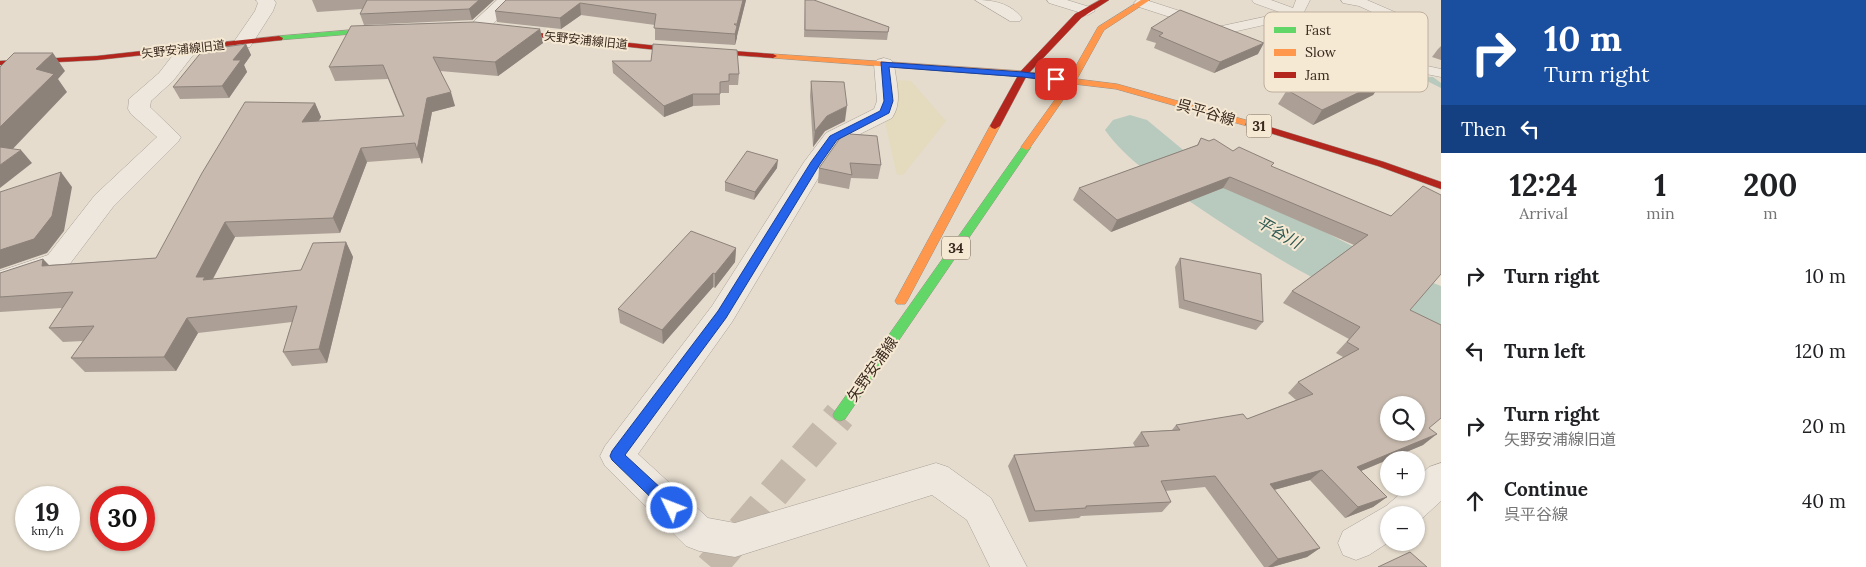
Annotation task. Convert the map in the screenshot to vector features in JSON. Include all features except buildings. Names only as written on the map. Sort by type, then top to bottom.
[{"type":"main road","name":"34","points":[[896,310],[1023,74],[1078,16],[1105,0]]},
{"type":"main road","name":"矢野安浦線","points":[[887,328],[840,415],[1072,81],[1101,30],[1143,2]]},
{"type":"main road","name":"矢野安浦線旧道","points":[[473,28],[648,47],[1023,74]]},
{"type":"main road","name":"矢野安浦線旧道","points":[[0,63],[31,63],[187,50],[321,34],[396,29]]},
{"type":"main road","name":"呉平谷線","points":[[1023,74],[1117,87],[1273,130],[1381,164],[1441,186]]},
{"type":"street","points":[[243,43],[264,11],[267,4],[265,0]]},
{"type":"street","points":[[473,28],[508,0]]},
{"type":"street","points":[[0,281],[57,262],[104,201],[170,137],[139,110],[140,100],[166,77],[187,50]]},
{"type":"street","points":[[884,64],[888,101],[884,113],[834,138],[816,162],[722,314],[617,456],[699,534],[735,540],[936,478],[979,509],[1009,567]]},
{"type":"street","points":[[1412,506],[1441,478]]},
{"type":"street","points":[[1356,543],[1380,528]]},
{"type":"lane","points":[[982,0],[999,6],[1015,18]]},
{"type":"lane","points":[[1054,0],[1088,11]]},
{"type":"lane","points":[[1259,0],[1292,12]]},
{"type":"lane","points":[[1298,12],[1303,0]]},
{"type":"lane","points":[[1348,0],[1363,3],[1383,12]]},
{"type":"lane","points":[[1143,2],[1178,15],[1214,32],[1264,20]]},
{"type":"lane","points":[[1428,70],[1441,73]]},
{"type":"shaded area","points":[[893,80],[911,81],[946,121],[903,175],[897,175],[885,123],[895,111]]},
{"type":"waterway","name":"平谷川","points":[[1430,79],[1441,86]]},
{"type":"waterway","name":"平谷川","points":[[1130,130],[1164,160],[1258,221],[1378,286],[1441,310]]},
{"type":"tunnel","points":[[711,567],[840,415]]},
{"type":"traffic: fast","points":[[279,38],[386,29]]},
{"type":"traffic: fast","points":[[840,415],[1026,147]]},
{"type":"traffic: slow","points":[[1026,147],[1072,81],[1101,29],[1146,0]]},
{"type":"traffic: slow","points":[[773,56],[1023,74]]},
{"type":"traffic: slow","points":[[1023,74],[1117,87],[1250,124]]},
{"type":"traffic: slow","points":[[901,301],[995,126]]},
{"type":"traffic: jam","points":[[995,126],[1023,74],[1078,16],[1105,0]]},
{"type":"traffic: jam","points":[[504,31],[648,47],[773,56]]},
{"type":"traffic: jam","points":[[0,63],[97,58],[279,38]]},
{"type":"traffic: jam","points":[[1250,124],[1381,164],[1441,186]]},
{"type":"route","points":[[672,508],[617,456],[722,314],[816,162],[834,138],[884,113],[888,101],[884,64],[1023,74],[1056,79]]}]
